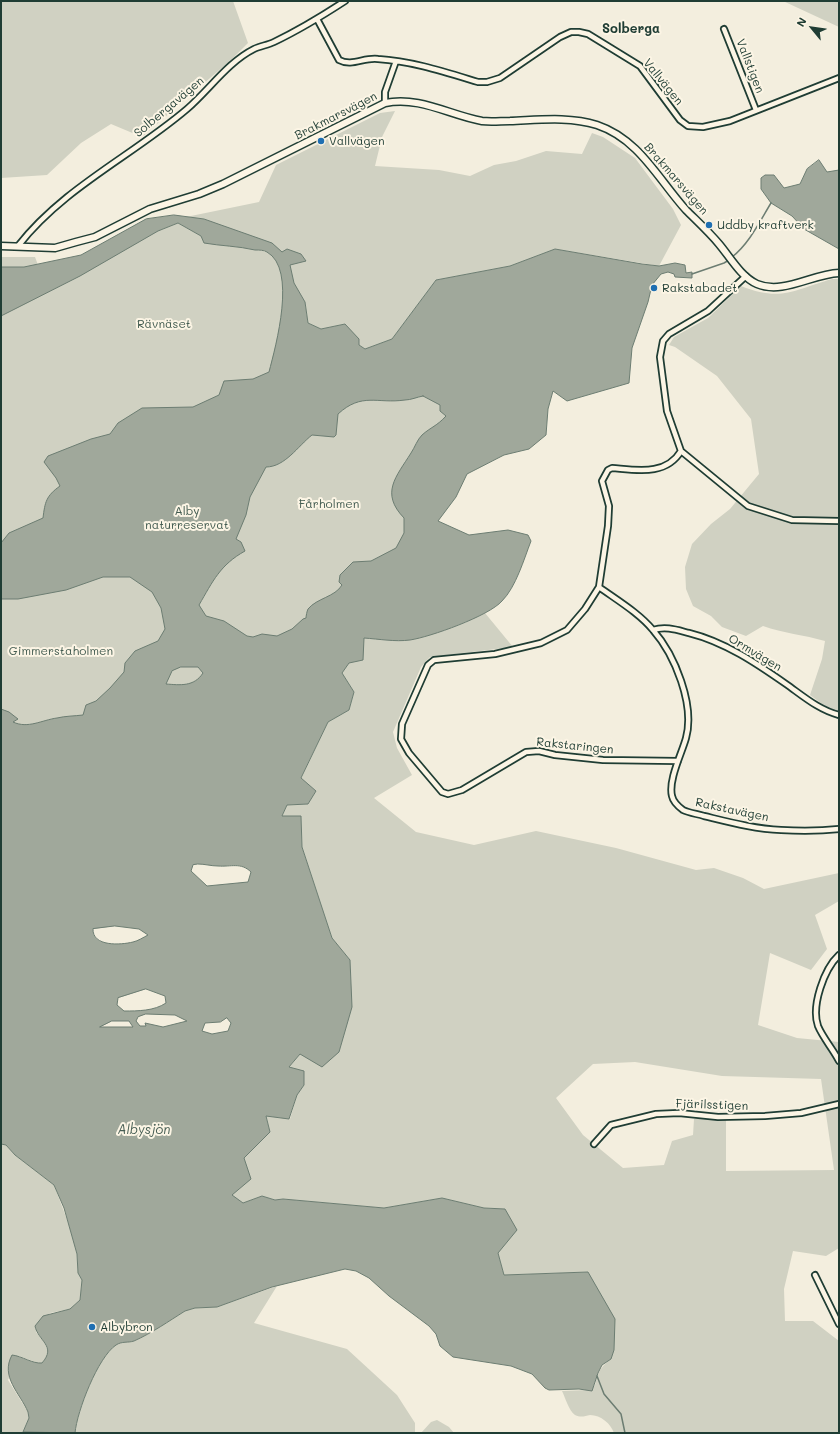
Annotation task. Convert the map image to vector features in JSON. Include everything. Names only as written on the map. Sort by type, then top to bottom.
[{"type":"street","name":"Solbergavägen","points":[[18,246],[32,228],[115,160],[167,125],[188,108],[238,60],[254,49],[273,43],[317,19],[345,1]]},
{"type":"street","name":"Vallvägen","points":[[317,19],[339,60],[343,62],[352,63],[376,58],[422,65],[478,82],[487,82],[500,78],[560,37],[571,32],[588,34],[640,66],[680,120],[688,126],[703,127],[730,121],[839,78]]},
{"type":"street","name":"Vallstigen","points":[[724,29],[756,110]]},
{"type":"street","points":[[386,103],[385,92],[396,61]]},
{"type":"street","name":"Brakmarsvägen","points":[[1,246],[55,248],[95,237],[150,209],[200,194],[254,170],[386,103],[400,100],[419,102],[484,121],[566,120],[597,126],[620,137],[640,152],[685,209],[719,244],[746,276]]},
{"type":"street","points":[[839,273],[828,274],[780,287],[762,285],[746,276],[708,311],[669,334],[663,341],[660,357],[666,410],[682,451],[748,506],[792,520],[839,521]]},
{"type":"street","points":[[599,587],[608,526],[609,506],[602,481],[604,474],[612,468],[647,471],[658,469],[671,464],[682,451]]},
{"type":"street","name":"Rakstavägen","points":[[599,587],[653,630],[665,646],[676,668],[687,703],[686,736],[672,782],[672,795],[674,801],[684,810],[747,826],[781,830],[839,829]]},
{"type":"street","name":"Rakstaringen","points":[[599,587],[585,609],[567,630],[541,643],[495,654],[434,660],[428,665],[402,724],[401,739],[409,753],[434,784],[442,792],[448,794],[462,790],[526,752],[539,751],[555,755],[603,760],[678,761]]},
{"type":"street","name":"Ormvägen","points":[[653,630],[662,627],[677,630],[712,640],[734,650],[812,703],[831,713],[839,715]]},
{"type":"street","points":[[839,955],[831,963],[826,974],[816,1016],[822,1034],[839,1061]]},
{"type":"street","name":"Fjärilsstigen","points":[[594,1144],[611,1125],[656,1114],[679,1113],[718,1117],[765,1116],[801,1113],[839,1104]]},
{"type":"street","points":[[815,1274],[839,1324]]},
{"type":"green space","points":[[1,1],[233,1],[248,43],[232,59],[142,137],[111,124],[81,143],[47,175],[1,178]]},
{"type":"green space","points":[[783,1],[839,1],[839,27]]},
{"type":"green space","name":"Alby naturreservat","points":[[395,111],[382,137],[375,166],[439,170],[470,176],[494,165],[516,161],[546,151],[582,154],[592,133],[603,137],[635,158],[673,209],[681,225],[659,266],[555,249],[510,266],[436,280],[392,339],[365,349],[359,345],[345,324],[321,329],[308,323],[305,303],[298,291],[289,358],[513,345],[394,578],[1,935],[1,257],[35,257],[44,281],[148,226],[161,230],[178,223],[201,236],[224,246],[235,246],[268,252],[305,261],[301,254],[282,253],[204,219],[186,217],[259,202],[276,165],[380,113]]},
{"type":"green space","points":[[832,279],[839,279],[839,713],[833,712],[810,695],[822,659],[825,641],[763,626],[746,636],[722,627],[711,616],[693,606],[686,589],[685,567],[692,544],[711,524],[730,509],[759,474],[751,419],[717,376],[675,347],[669,345],[674,337],[708,318],[741,286],[755,291],[777,294],[787,293]]},
{"type":"green space","points":[[485,613],[513,647],[430,657],[421,667],[393,732],[397,748],[412,775],[374,798],[416,832],[474,845],[536,831],[616,848],[696,870],[714,868],[743,878],[764,889],[839,873],[839,901],[815,915],[827,949],[811,970],[770,953],[758,1025],[797,1038],[839,1042],[839,1248],[826,1256],[793,1251],[784,1289],[785,1321],[813,1321],[839,1341],[839,1433],[614,1433],[608,1423],[602,1418],[594,1415],[581,1417],[575,1415],[569,1407],[562,1391],[587,1390],[595,1385],[600,1370],[611,1359],[588,1272],[504,1275],[498,1253],[505,1209],[484,1208],[442,1198],[384,1208],[283,1199],[275,1200],[262,1196],[243,1203],[228,1195],[244,1158],[270,1132],[266,1115],[290,1119],[297,1095],[304,1085],[304,1072],[289,1068],[300,1054],[339,1052],[351,1007],[350,960],[332,938],[302,847],[301,816],[282,817],[287,805],[308,804],[316,791],[301,779],[328,722],[349,710],[354,692],[342,673],[364,638],[411,640],[456,626]],"holes":[[[635,1062],[722,1076],[821,1079],[834,1170],[726,1171],[726,1119],[694,1119],[693,1135],[672,1141],[664,1165],[623,1168],[583,1135],[556,1098],[593,1064]]]},
{"type":"green space","points":[[1,1144],[6,1145],[15,1155],[54,1185],[72,1233],[77,1254],[78,1273],[82,1280],[80,1300],[70,1309],[50,1313],[36,1332],[45,1343],[47,1354],[45,1359],[42,1363],[38,1363],[19,1356],[8,1380],[28,1412],[29,1418],[23,1433],[1,1433]]},
{"type":"green space","points":[[277,1286],[254,1323],[347,1349],[397,1395],[415,1423],[415,1433],[75,1433],[84,1399],[96,1372],[109,1351],[116,1345],[141,1338],[185,1311],[195,1308],[217,1307]]},
{"type":"green space","points":[[437,1420],[449,1427],[454,1433],[421,1433],[431,1422]]},
{"type":"water","points":[[819,160],[827,172],[839,170],[839,249],[804,229],[792,216],[771,203],[761,189],[761,178],[765,175],[774,175],[784,188],[800,184],[807,169]]},
{"type":"water","name":"Albysjön","points":[[174,215],[204,219],[272,243],[282,252],[287,249],[301,254],[306,261],[290,265],[294,283],[305,302],[308,323],[321,329],[345,324],[359,339],[359,345],[365,349],[392,339],[436,280],[510,266],[555,249],[659,266],[675,263],[685,265],[686,273],[692,272],[692,278],[675,277],[674,274],[668,272],[661,274],[652,285],[648,302],[632,348],[629,383],[567,401],[553,391],[548,409],[546,435],[529,449],[504,455],[467,474],[456,497],[438,521],[469,535],[508,530],[528,535],[531,541],[522,564],[515,581],[502,601],[485,613],[459,625],[419,638],[399,641],[364,638],[363,660],[349,663],[342,673],[354,692],[349,710],[328,722],[301,778],[316,791],[308,804],[287,805],[282,816],[301,816],[302,847],[332,938],[350,960],[352,1007],[339,1052],[322,1067],[300,1054],[289,1067],[304,1071],[304,1085],[297,1095],[289,1119],[266,1116],[270,1132],[244,1158],[251,1179],[232,1195],[243,1203],[262,1196],[275,1200],[283,1199],[384,1208],[442,1198],[484,1208],[505,1209],[517,1230],[498,1253],[504,1275],[588,1272],[615,1319],[614,1350],[611,1359],[602,1365],[592,1391],[579,1389],[549,1390],[545,1388],[532,1374],[511,1366],[453,1357],[440,1346],[436,1334],[429,1326],[389,1296],[369,1278],[356,1271],[345,1269],[272,1287],[217,1307],[195,1308],[185,1311],[141,1338],[116,1345],[109,1351],[96,1372],[84,1399],[75,1433],[23,1432],[29,1418],[25,1405],[12,1385],[8,1371],[12,1355],[42,1363],[48,1352],[35,1326],[43,1316],[70,1309],[80,1300],[82,1280],[78,1273],[77,1254],[64,1208],[54,1185],[15,1155],[6,1145],[1,1144],[1,709],[9,712],[18,719],[13,722],[24,725],[60,717],[83,715],[86,705],[96,701],[124,672],[125,663],[135,651],[158,641],[165,629],[161,608],[152,592],[130,577],[103,577],[66,590],[18,599],[1,599],[1,543],[9,533],[43,518],[49,496],[60,486],[44,462],[48,456],[91,439],[110,434],[118,423],[142,408],[193,407],[219,395],[224,381],[253,379],[269,372],[276,344],[282,308],[283,290],[281,274],[276,261],[267,252],[204,243],[201,236],[178,223],[158,231],[80,276],[1,316],[1,267],[24,267],[81,255],[146,219]],"holes":[[[423,396],[440,405],[440,411],[446,416],[420,437],[400,470],[393,485],[393,501],[404,518],[404,533],[396,548],[371,561],[353,562],[340,575],[339,582],[342,585],[339,589],[312,605],[308,609],[306,618],[292,629],[277,636],[262,634],[253,637],[247,636],[224,621],[206,616],[199,605],[209,588],[223,568],[236,556],[245,551],[241,542],[236,539],[246,515],[250,497],[266,467],[279,464],[285,460],[312,435],[334,437],[336,435],[338,414],[355,403],[370,400],[407,400]],[[181,667],[198,667],[203,673],[199,678],[191,683],[181,685],[166,684],[172,671]],[[198,864],[240,866],[251,872],[248,882],[207,886],[191,871],[193,865]],[[115,926],[139,929],[148,935],[139,940],[115,944],[102,942],[94,935],[93,929]],[[146,989],[165,996],[166,1003],[156,1008],[135,1011],[124,1011],[117,1005],[118,998]],[[146,1014],[175,1015],[187,1021],[163,1027],[145,1023],[146,1026],[140,1026],[136,1021],[138,1017]],[[227,1018],[231,1023],[228,1031],[212,1034],[202,1031],[205,1023],[220,1022]],[[112,1021],[129,1021],[133,1027],[100,1027]]]},
{"type":"waterway","points":[[732,257],[744,246],[771,203]]},
{"type":"waterway","points":[[692,274],[729,260]]},
{"type":"waterway","points":[[597,1376],[604,1394],[621,1414],[625,1433]]},
{"type":"place","name":"Vallvägen","points":[[321,141]]},
{"type":"place","name":"Uddby kraftverk","points":[[709,225]]},
{"type":"place","name":"Rakstabadet","points":[[654,288]]},
{"type":"place","name":"Albybron","points":[[92,1327]]},
{"type":"district","name":"Solberga","points":[[631,29]]},
{"type":"park label","name":"Rävnäset","points":[[164,324]]},
{"type":"park label","name":"Fårholmen","points":[[329,504]]},
{"type":"park label","name":"Gimmerstaholmen","points":[[61,651]]}]
